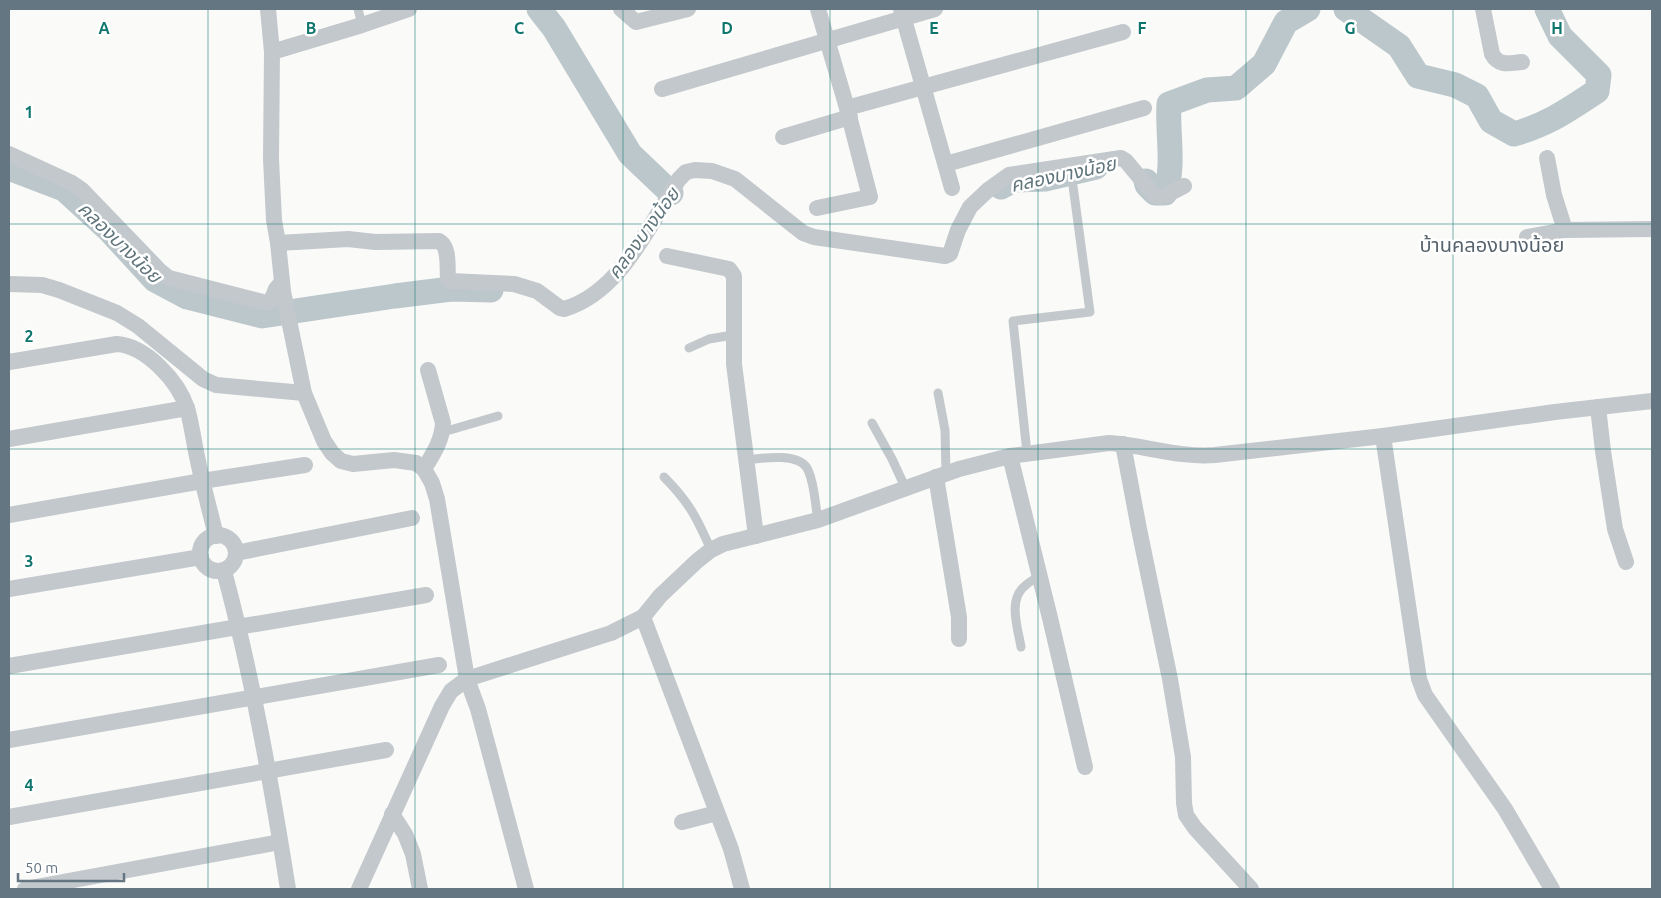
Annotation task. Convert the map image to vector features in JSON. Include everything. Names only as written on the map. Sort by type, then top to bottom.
[{"type":"street","points":[[268,9],[272,52],[272,188],[274,220],[282,287],[304,393],[324,441],[332,454],[341,461],[353,464],[406,460],[416,463],[424,469],[432,483],[437,499],[467,679],[478,709],[526,889]]},
{"type":"street","points":[[272,52],[409,9]]},
{"type":"street","points":[[621,9],[636,22],[688,9]]},
{"type":"street","points":[[817,208],[870,197],[849,113],[818,9]]},
{"type":"street","points":[[662,89],[828,40],[902,13],[935,9]]},
{"type":"street","points":[[1483,9],[1492,54],[1495,60],[1502,64],[1522,62]]},
{"type":"street","points":[[902,13],[952,188]]},
{"type":"street","points":[[783,137],[923,87],[1123,32]]},
{"type":"street","points":[[946,164],[1144,108]]},
{"type":"street","points":[[9,154],[72,183],[82,190],[160,271],[174,280],[267,303],[271,301],[276,288],[282,287]]},
{"type":"street","points":[[278,243],[348,239],[375,242],[439,241],[443,243],[445,248],[448,279],[450,281],[514,284],[537,291],[564,309],[593,295],[615,276],[626,263],[679,179],[686,172],[695,170],[712,171],[735,179],[802,234],[945,256],[950,254],[958,230],[970,207],[988,190],[1009,175],[1121,158],[1126,161],[1155,196],[1163,197],[1184,186]]},
{"type":"street","points":[[1547,158],[1554,195],[1565,230]]},
{"type":"street","points":[[1527,237],[1565,230],[1652,229]]},
{"type":"street","points":[[667,256],[723,268],[732,272],[734,280],[734,364],[756,536]]},
{"type":"street","points":[[9,284],[42,285],[117,314],[138,326],[203,379],[216,385],[304,393]]},
{"type":"street","points":[[9,362],[117,344],[127,345],[146,355],[167,375],[177,388],[187,408],[202,481],[216,536]]},
{"type":"street","points":[[424,469],[443,432],[443,423],[428,370]]},
{"type":"street","points":[[359,889],[442,706],[451,691],[467,679],[611,633],[642,617],[660,596],[696,561],[723,544],[818,520],[941,475],[1010,456],[1098,444],[1123,444],[1202,456],[1383,436],[1652,401]]},
{"type":"street","points":[[1598,407],[1616,529],[1626,562]]},
{"type":"street","points":[[9,439],[187,408]]},
{"type":"street","points":[[1383,436],[1419,679],[1425,695],[1505,810],[1552,889]]},
{"type":"street","points":[[1123,444],[1175,708],[1183,757],[1186,815],[1195,828],[1251,889]]},
{"type":"street","points":[[1010,456],[1085,767]]},
{"type":"street","points":[[9,515],[305,464]]},
{"type":"street","points":[[941,475],[959,617],[959,640]]},
{"type":"street","points":[[236,553],[412,518]]},
{"type":"street","points":[[216,536],[228,538],[235,547],[236,553],[233,564],[224,570],[212,570],[203,562],[201,557],[202,545],[210,537],[216,536]]},
{"type":"street","points":[[9,589],[201,557]]},
{"type":"street","points":[[224,570],[254,697],[288,889]]},
{"type":"street","points":[[9,666],[426,595]]},
{"type":"street","points":[[642,617],[731,849],[742,889]]},
{"type":"street","points":[[9,740],[439,665]]},
{"type":"street","points":[[9,817],[386,750]]},
{"type":"street","points":[[682,822],[717,813]]},
{"type":"street","points":[[392,814],[405,834],[413,854],[420,889]]},
{"type":"street","points":[[25,889],[280,842]]},
{"type":"lane","points":[[358,9],[362,25]]},
{"type":"lane","points":[[1027,454],[1012,321],[1090,312],[1073,186]]},
{"type":"lane","points":[[689,348],[709,340],[733,335]]},
{"type":"lane","points":[[938,393],[945,430],[941,475]]},
{"type":"lane","points":[[443,432],[498,416]]},
{"type":"lane","points":[[872,423],[905,487]]},
{"type":"lane","points":[[746,460],[777,457],[801,462],[808,469],[818,520]]},
{"type":"lane","points":[[664,477],[682,495],[697,519],[711,550]]},
{"type":"lane","points":[[1021,647],[1015,604],[1024,585],[1040,576]]},
{"type":"waterway","points":[[539,9],[554,28],[630,154],[671,193]]},
{"type":"waterway","name":"คลองบางน้อย","points":[[1146,181],[1147,185],[1155,193],[1165,193],[1170,172],[1169,104],[1207,90],[1236,88],[1264,64],[1286,22],[1308,9]]},
{"type":"waterway","name":"คลองบางน้อย","points":[[1346,9],[1399,46],[1418,76],[1455,85],[1477,96],[1491,121],[1514,134],[1548,121],[1597,91],[1599,75],[1560,36],[1547,9]]},
{"type":"waterway","name":"คลองบางน้อย","points":[[1001,187],[1014,180],[1045,179],[1096,167]]},
{"type":"waterway","name":"คลองบางน้อย","points":[[9,168],[64,189],[109,230],[155,280],[187,297],[262,316],[451,289],[491,290]]},
{"type":"district","name":"บ้านคลองบางน้อย","points":[[1492,244]]}]
